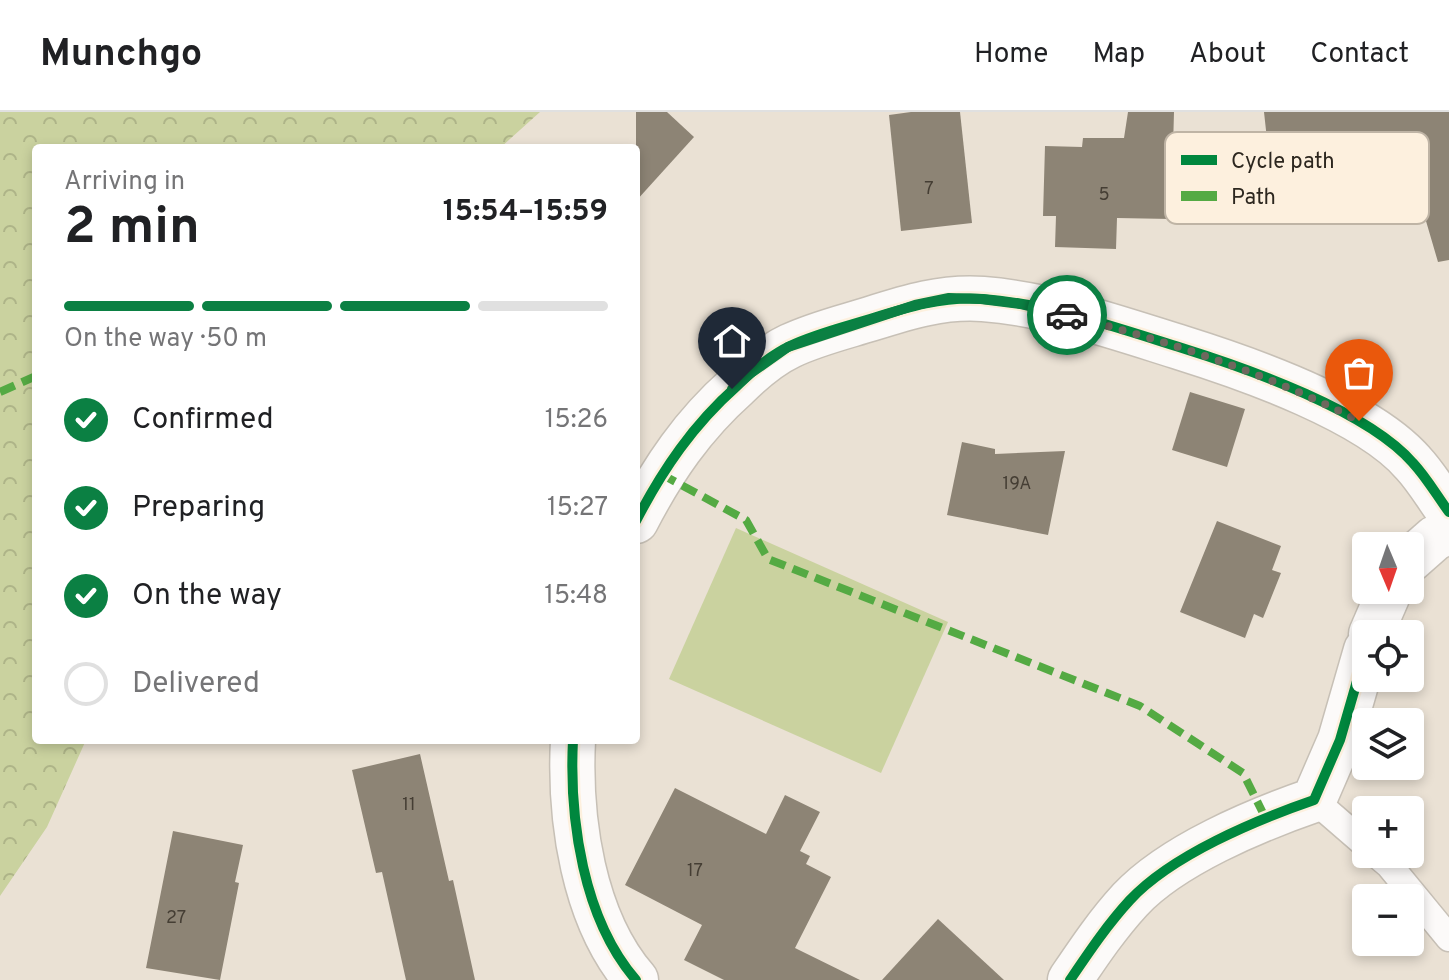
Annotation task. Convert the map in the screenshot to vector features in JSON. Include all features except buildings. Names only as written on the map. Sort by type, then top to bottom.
[{"type":"street","points":[[640,513],[661,474],[714,406],[751,373],[788,347],[915,305],[949,298],[1020,304],[1122,329],[1212,357],[1326,403],[1387,439],[1413,463],[1449,512]]},
{"type":"street","points":[[1424,548],[1449,532]]},
{"type":"street","points":[[1070,980],[1099,937],[1132,898],[1173,865],[1265,817],[1314,800],[1340,740],[1354,692]]},
{"type":"street","points":[[573,744],[572,768],[584,871],[595,911],[608,939],[620,961],[636,980]]},
{"type":"lane","points":[[1314,800],[1352,833]]},
{"type":"lane","points":[[1391,868],[1449,938]]},
{"type":"green space","points":[[0,112],[540,112],[504,144],[32,144],[32,744],[84,744],[47,827],[0,896]]},
{"type":"green space","points":[[736,528],[948,622],[881,773],[669,679]]},
{"type":"marked path","points":[[0,392],[32,378]]},
{"type":"marked path","points":[[661,474],[746,520],[768,559],[1140,706],[1243,773],[1265,817]]},
{"type":"cycle path","points":[[640,514],[668,466],[693,432],[743,380],[776,354],[809,338],[898,310],[926,303],[968,299],[1033,306],[1084,318],[1209,357],[1306,394],[1338,409],[1393,444],[1418,469],[1449,512]]},
{"type":"cycle path","points":[[1070,980],[1122,909],[1168,868],[1241,829],[1314,800],[1340,740],[1354,692]]},
{"type":"cycle path","points":[[573,744],[574,802],[583,867],[603,928],[636,980]]},
{"type":"way so far","points":[[1067,315],[1212,357],[1326,403],[1359,421]]},
{"type":"route","points":[[732,389],[788,347],[915,305],[949,298],[981,299],[1067,315]]}]
